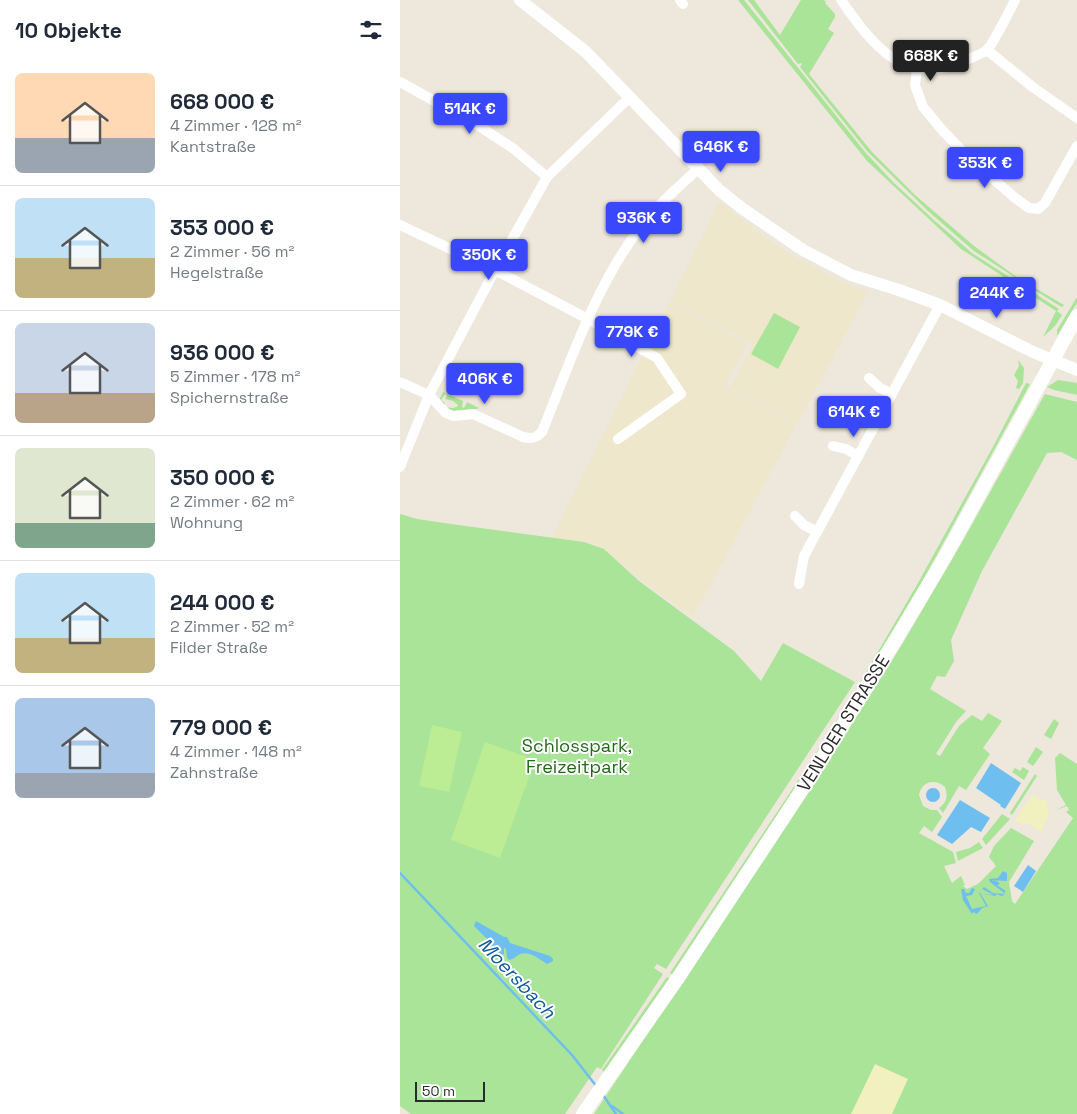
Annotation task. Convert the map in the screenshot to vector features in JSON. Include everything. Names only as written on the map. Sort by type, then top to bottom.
[{"type":"main road","name":"VENLOER STRASSE","points":[[583,1114],[649,1021],[803,787],[896,640],[945,557],[1077,316]]},
{"type":"street","points":[[520,0],[586,52],[719,190],[743,209],[803,250],[851,275],[940,304],[1052,360],[1077,370]]},
{"type":"street","points":[[841,0],[881,51],[901,63],[917,69],[930,70],[952,66],[987,50],[1011,1]]},
{"type":"street","points":[[987,50],[1034,88],[1077,118]]},
{"type":"street","points":[[917,69],[915,85],[923,107],[967,156],[1029,208],[1038,209],[1046,203],[1077,146]]},
{"type":"street","points":[[400,82],[476,124],[514,150],[547,177]]},
{"type":"street","points":[[400,467],[429,395],[547,177],[630,97]]},
{"type":"street","points":[[400,382],[429,395],[446,413],[453,416],[473,414],[524,438],[531,439],[537,437],[542,432],[588,319],[621,255],[660,204],[698,168]]},
{"type":"street","points":[[400,225],[495,270],[657,358],[681,394],[618,438]]},
{"type":"street","points":[[799,584],[804,556],[940,304]]},
{"type":"street","points":[[869,378],[880,388],[892,394]]},
{"type":"street","points":[[833,446],[846,449],[858,456]]},
{"type":"street","points":[[795,516],[817,532]]},
{"type":"shaded area","points":[[719,202],[784,251],[844,283],[868,292],[797,424],[730,387],[753,345],[671,300]]},
{"type":"shaded area","points":[[670,301],[747,344],[725,386],[796,425],[693,617],[635,576],[604,548],[584,541],[551,539]]},
{"type":"green space","points":[[738,0],[744,0],[865,152],[893,182],[972,253],[1059,309],[1057,311],[1062,315],[1055,326],[1043,337],[1056,311],[961,249],[867,161]]},
{"type":"green space","points":[[748,0],[754,0],[780,35],[801,0],[824,0],[835,14],[828,29],[834,33],[809,74],[872,152],[915,195],[974,246],[1018,278],[1064,305],[1062,307],[1055,303],[974,251],[928,211],[867,151],[800,67],[802,64],[798,64]]},
{"type":"green space","points":[[1077,297],[1077,303],[1057,336],[1057,330]]},
{"type":"green space","points":[[774,313],[800,327],[778,369],[751,354]]},
{"type":"green space","points":[[1018,360],[1024,368],[1023,383],[1019,389],[1016,388],[1018,381],[1014,375],[1019,366]]},
{"type":"green space","points":[[1058,380],[1077,383],[1077,395],[1047,387]]},
{"type":"green space","points":[[1026,383],[1030,384],[928,571],[865,681],[673,975],[670,973],[815,755],[858,686],[918,583]]},
{"type":"green space","points":[[443,392],[463,401],[462,407],[464,408],[467,402],[479,408],[451,411],[444,408],[439,400]],"holes":[[[445,394],[447,395],[445,399],[453,401],[458,405],[457,407],[445,407],[445,403],[441,400]]]},
{"type":"green space","points":[[1045,394],[1077,402],[1077,460],[1061,452],[1047,453],[982,571],[951,640],[954,661],[945,677],[937,676],[930,689],[966,711],[956,722],[936,754],[940,756],[959,726],[972,715],[982,721],[988,713],[1002,721],[983,748],[990,754],[966,790],[959,786],[943,813],[939,808],[946,799],[945,787],[937,782],[929,782],[920,790],[919,795],[923,806],[931,810],[937,810],[942,817],[932,832],[924,826],[919,833],[953,852],[956,863],[944,866],[952,883],[961,876],[965,885],[963,886],[967,889],[978,884],[996,866],[989,857],[994,846],[1011,828],[1034,841],[1009,882],[1012,901],[1015,904],[1073,818],[1066,812],[1069,810],[1067,806],[1056,810],[1066,805],[1057,790],[1055,758],[1060,753],[1077,764],[1077,1114],[594,1114],[815,783],[903,643]]},
{"type":"green space","name":"Schlosspark, Freizeitpark","points":[[400,514],[417,519],[584,542],[604,549],[639,581],[734,651],[761,681],[783,643],[855,682],[666,969],[657,964],[654,968],[663,974],[601,1069],[597,1067],[565,1114],[411,1114],[400,1106]]},
{"type":"green space","points":[[1054,719],[1059,723],[1051,739],[1044,735]]},
{"type":"green space","points":[[432,725],[462,732],[449,792],[419,786]]},
{"type":"green space","points":[[485,742],[535,760],[500,858],[451,840]]},
{"type":"green space","points":[[1036,747],[1043,752],[1033,766],[1027,762]]},
{"type":"green space","points":[[1023,767],[1029,771],[1024,780],[1012,772],[1015,768],[1020,771]]},
{"type":"green space","points":[[1035,774],[1037,776],[1012,815],[1010,813]]},
{"type":"green space","points":[[1002,814],[1010,819],[986,845],[982,839]]},
{"type":"green space","points":[[979,842],[983,848],[958,861],[956,852],[970,848]]},
{"type":"green space","points":[[667,977],[671,979],[605,1072],[602,1070]]},
{"type":"sand","points":[[1032,795],[1047,801],[1049,813],[1041,832],[1026,822],[1023,825],[1015,820]]},
{"type":"sand","points":[[875,1064],[908,1079],[892,1114],[851,1114]]},
{"type":"water","points":[[991,763],[1021,783],[1005,809],[976,788]]},
{"type":"water","points":[[930,788],[936,788],[940,795],[936,802],[930,802],[926,798],[926,792]]},
{"type":"water","points":[[960,800],[990,818],[981,832],[971,827],[952,844],[937,835]]},
{"type":"water","points":[[1028,865],[1036,871],[1023,892],[1014,886]]},
{"type":"water","points":[[1003,871],[1007,873],[1007,881],[991,880],[997,881],[1000,884],[997,885],[1007,892],[1005,891],[1004,895],[997,894],[995,896],[982,893],[994,895],[982,889],[984,887],[993,893],[1004,894],[989,879],[998,878]]},
{"type":"water","points":[[972,888],[975,889],[972,895],[966,896],[972,909],[986,906],[980,893],[988,906],[982,908],[977,914],[973,912],[972,914],[963,900],[961,889],[969,893]]},
{"type":"water","points":[[476,921],[507,937],[510,943],[550,956],[553,961],[547,964],[534,956],[524,953],[509,960],[506,949],[504,948],[504,954],[501,955],[474,926]]},
{"type":"waterway","name":"Moersbach","points":[[400,873],[572,1055],[597,1087]]},
{"type":"waterway","name":"Moersbach","points":[[603,1095],[616,1114]]},
{"type":"waterway","points":[[612,1106],[623,1114]]}]
